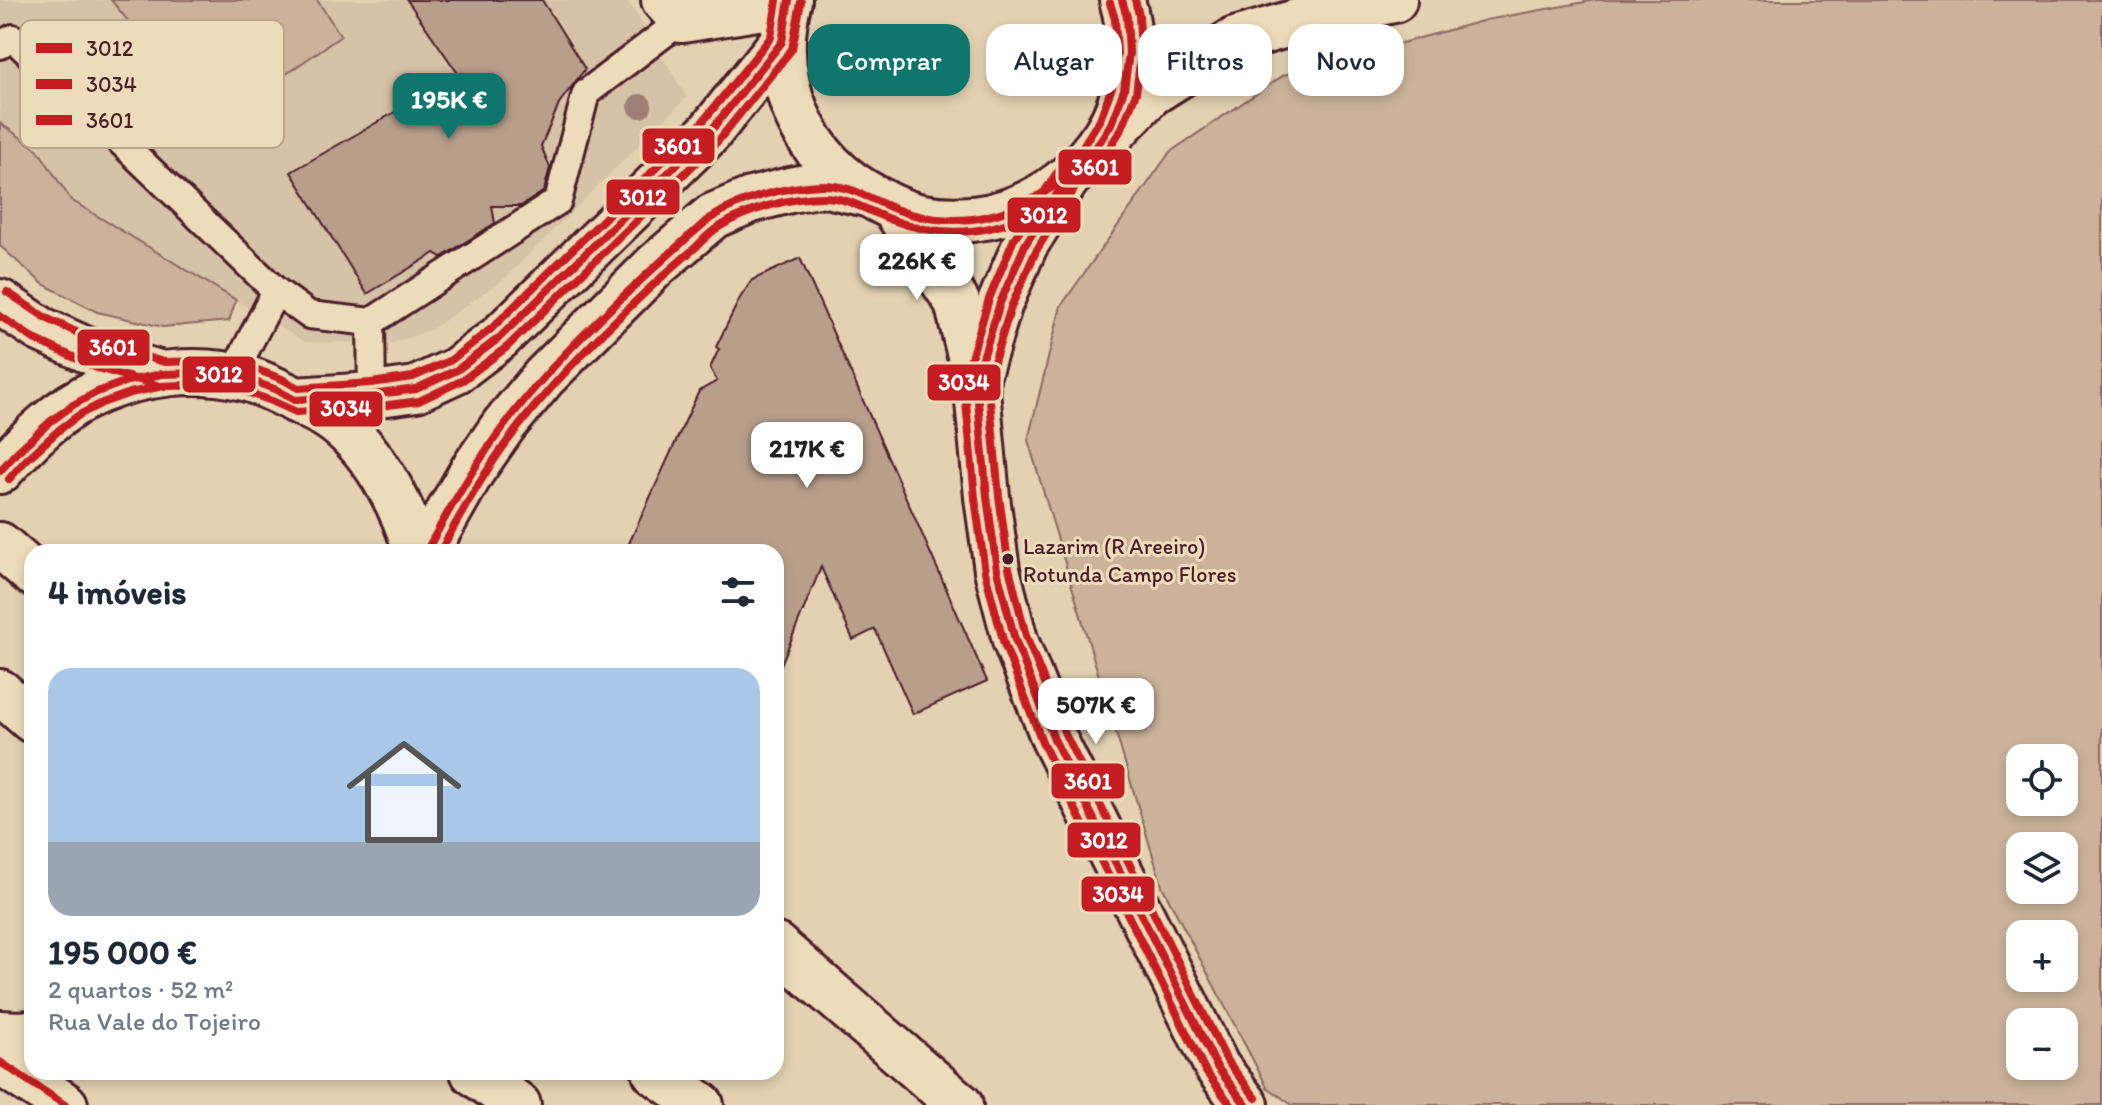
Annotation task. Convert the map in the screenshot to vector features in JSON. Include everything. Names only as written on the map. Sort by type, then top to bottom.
[{"type":"main road","points":[[976,380],[1000,303],[1025,245],[1111,124],[1124,90],[1129,53],[1127,17],[1122,0]]},
{"type":"main road","points":[[430,544],[472,471],[504,425],[544,377],[656,265],[713,216],[751,200],[823,184],[921,217],[962,220],[1002,214],[1036,201],[1079,167],[1151,93],[1235,40],[1320,15],[1394,0]]},
{"type":"main road","points":[[673,10],[786,15]]},
{"type":"main road","points":[[786,15],[785,82],[799,121],[820,155],[849,183],[881,201],[957,302],[976,380],[997,570],[1015,640],[1054,739],[1203,1039],[1217,1067],[1246,1105]]},
{"type":"main road","points":[[295,400],[416,389],[457,370],[499,338],[709,133],[786,15]]},
{"type":"main road","points":[[0,302],[40,329],[100,356],[162,374]]},
{"type":"main road","points":[[0,471],[51,421],[97,392],[127,381],[162,374],[203,373],[244,378],[277,390],[329,418],[360,445],[392,490],[414,544]]},
{"type":"main road","points":[[0,545],[24,566]]},
{"type":"main road","points":[[0,692],[24,713]]},
{"type":"main road","points":[[784,953],[960,1105]]},
{"type":"main road","points":[[0,1033],[24,1034]]},
{"type":"main road","points":[[0,1062],[24,1078]]},
{"type":"main road","points":[[27,1080],[65,1105]]},
{"type":"main road","points":[[484,1080],[518,1105]]},
{"type":"main road","points":[[666,1080],[701,1105]]},
{"type":"lane","points":[[127,148],[276,291],[309,315],[371,322],[558,201],[586,93],[673,10]]},
{"type":"lane","points":[[0,45],[13,38],[20,45]]},
{"type":"lane","points":[[232,376],[276,291]]},
{"type":"lane","points":[[371,322],[372,395]]},
{"type":"shaded area","points":[[0,0],[627,0],[687,97],[504,279],[432,329],[393,343],[305,342],[70,200],[35,148],[284,148],[284,20],[20,20],[20,137],[0,123]]},
{"type":"shaded area","points":[[111,0],[317,0],[341,36],[284,75],[284,20],[127,20]]},
{"type":"shaded area","points":[[1596,0],[2102,0],[2102,1105],[1292,1105],[1267,1087],[1162,886],[1028,440],[1061,306],[1170,152],[1253,96],[1272,96],[1272,83],[1288,74],[1288,96],[1404,96],[1404,42],[1486,20]]},
{"type":"shaded area","points":[[0,123],[20,137],[20,148],[38,150],[71,200],[236,300],[229,321],[163,327],[97,312],[43,284],[0,246]]},
{"type":"building","points":[[407,0],[542,0],[585,69],[560,102],[541,146],[550,167],[544,191],[521,206],[492,206],[495,223],[442,257],[435,253],[367,294],[291,172],[459,75]]},
{"type":"building","points":[[800,258],[987,681],[913,714],[875,629],[853,640],[821,567],[784,657],[784,544],[629,544],[699,391],[717,381],[710,368],[719,349],[716,347],[752,280]]},
{"type":"transit line","name":"3601","points":[[7,292],[46,318],[104,345],[164,362],[204,361],[247,366],[298,388],[413,377],[451,360],[491,329],[700,125],[771,37],[777,0]]},
{"type":"transit line","name":"3012","points":[[0,471],[51,421],[73,405],[127,381],[162,374],[232,376],[277,390],[295,400],[416,389],[457,370],[499,338],[709,133],[782,42],[789,0]]},
{"type":"transit line","name":"3012","points":[[1122,0],[1127,17],[1129,53],[1124,90],[1111,124],[1092,154],[1066,180],[1025,245],[1000,303],[976,380],[987,497],[997,570],[1015,640],[1054,739],[1217,1067],[1246,1105]]},
{"type":"transit line","name":"3601","points":[[1135,0],[1141,55],[1136,93],[1122,128],[1101,161],[1075,188],[1036,251],[1011,307],[988,381],[999,496],[1009,568],[1026,636],[1065,734],[1227,1061],[1256,1098]]},
{"type":"transit line","name":"3034","points":[[9,479],[26,460],[79,415],[130,393],[163,386],[230,388],[296,412],[419,401],[463,380],[507,347],[718,141],[792,49],[801,2]]},
{"type":"transit line","name":"3034","points":[[1110,3],[1115,19],[1117,53],[1112,87],[1100,119],[1083,146],[1056,174],[1014,239],[989,299],[964,381],[975,498],[985,572],[1004,644],[1043,744],[1206,1072],[1231,1105]]},
{"type":"transit line","name":"3012","points":[[431,544],[485,452],[546,374],[643,278],[705,222],[722,211],[764,195],[794,188],[831,185],[922,217],[972,219],[1019,206],[1042,194],[1084,162]]},
{"type":"transit line","name":"3034","points":[[444,544],[488,469],[539,401],[612,324],[719,227],[769,206],[823,197],[850,202],[920,228],[974,231],[1024,217],[1047,205],[1092,171]]},
{"type":"transit line","name":"3034","points":[[0,316],[34,339],[97,368],[160,386],[188,385]]},
{"type":"transit line","name":"3012","points":[[0,1062],[24,1078]]},
{"type":"transit line","name":"3012","points":[[27,1080],[65,1105]]},
{"type":"place","name":"Lazarim (R Areeiro) Rotunda Campo Flores","points":[[1008,559]]}]
